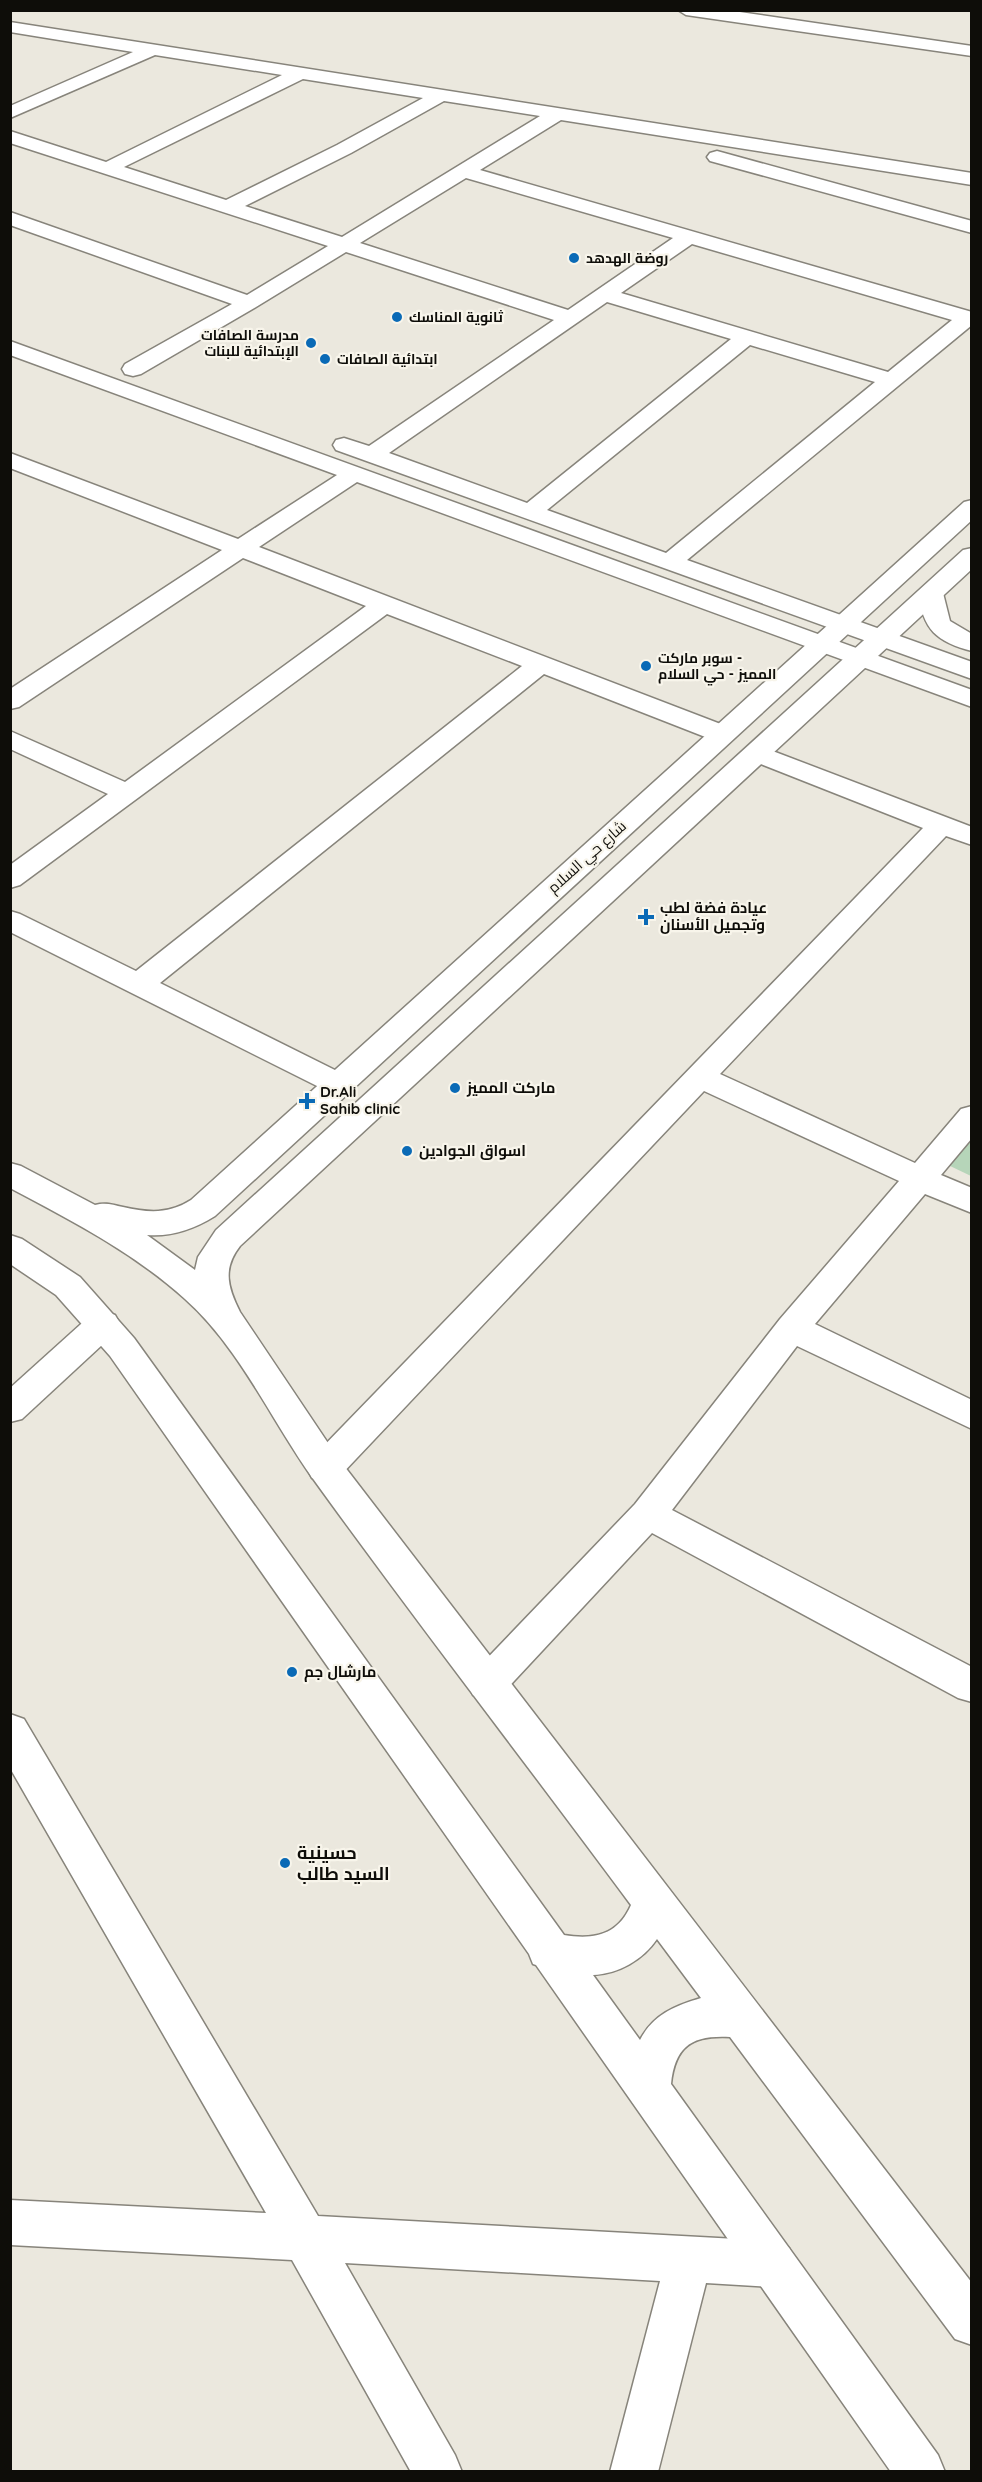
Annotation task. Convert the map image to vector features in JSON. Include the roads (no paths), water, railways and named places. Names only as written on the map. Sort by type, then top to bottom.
[{"type":"street","points":[[686,10],[972,51]]},
{"type":"street","points":[[10,17],[972,165]]},
{"type":"street","points":[[848,34],[860,18]]},
{"type":"street","points":[[16,31],[303,72],[972,179]]},
{"type":"street","points":[[10,113],[154,49]]},
{"type":"street","points":[[108,168],[303,72]]},
{"type":"street","points":[[228,207],[344,149],[442,94]]},
{"type":"street","points":[[133,369],[249,303],[559,113],[972,227]]},
{"type":"street","points":[[10,137],[571,318]]},
{"type":"street","points":[[463,171],[969,318]]},
{"type":"street","points":[[11,218],[249,303]]},
{"type":"street","points":[[372,455],[688,237]]},
{"type":"street","points":[[605,295],[891,380]]},
{"type":"street","points":[[670,562],[969,318]]},
{"type":"street","points":[[14,333],[133,369],[209,396]]},
{"type":"street","points":[[14,333],[355,473],[972,699]]},
{"type":"street","points":[[530,512],[747,337]]},
{"type":"street","points":[[328,439],[972,671]]},
{"type":"street","points":[[10,460],[722,734]]},
{"type":"street","points":[[10,701],[355,473]]},
{"type":"street","name":"شارع حي السلام","points":[[50,1195],[124,1219],[161,1225],[182,1221],[203,1208],[972,507]]},
{"type":"street","points":[[972,555],[298,1173],[217,1251],[212,1262],[211,1286],[228,1321],[325,1468],[972,2322]]},
{"type":"street","points":[[931,592],[934,620],[942,629],[972,643]]},
{"type":"street","points":[[10,879],[385,604]]},
{"type":"street","points":[[794,634],[810,633],[820,626],[818,617],[812,614]]},
{"type":"street","points":[[895,671],[890,662],[897,654],[922,653]]},
{"type":"street","points":[[139,984],[541,664]]},
{"type":"street","points":[[781,681],[803,685],[818,696]]},
{"type":"street","points":[[10,739],[128,793]]},
{"type":"street","points":[[757,753],[972,837]]},
{"type":"street","points":[[325,1468],[941,825]]},
{"type":"street","points":[[10,920],[338,1084]]},
{"type":"street","points":[[700,1077],[972,1202]]},
{"type":"street","points":[[487,1684],[648,1514],[792,1328],[972,1117]]},
{"type":"street","points":[[263,1152],[276,1167],[298,1173]]},
{"type":"street","points":[[10,1174],[150,1252],[198,1291],[228,1321]]},
{"type":"street","points":[[10,1247],[68,1286],[122,1347],[548,1950],[921,2472]]},
{"type":"street","points":[[10,1409],[103,1324]]},
{"type":"street","points":[[792,1328],[972,1416]]},
{"type":"street","points":[[648,1514],[972,1686]]},
{"type":"street","points":[[16,1756],[305,2238],[438,2472]]},
{"type":"street","points":[[548,1950],[570,1956],[593,1957],[615,1951],[634,1939],[646,1923],[653,1903]]},
{"type":"street","points":[[649,2090],[649,2068],[658,2047],[673,2030],[693,2019],[716,2015],[739,2017]]},
{"type":"street","points":[[10,2222],[773,2264]]},
{"type":"street","points":[[634,2472],[689,2259]]},
{"type":"place","name":"روضة الهدهد","points":[[574,258]]},
{"type":"place","name":"ثانوية المناسك","points":[[397,317]]},
{"type":"place","name":"مدرسة الصافات الإبتدائية للبنات","points":[[311,343]]},
{"type":"place","name":"ابتدائية الصافات","points":[[325,359]]},
{"type":"place","name":"سوبر ماركت - المميز - حي السلام","points":[[646,666]]},
{"type":"place","name":"عيادة فضة لطب وتجميل الأسنان","points":[[646,917]]},
{"type":"place","name":"ماركت المميز","points":[[455,1088]]},
{"type":"place","name":"Dr.Ali Sahib clinic","points":[[307,1101]]},
{"type":"place","name":"اسواق الجوادين","points":[[407,1151]]},
{"type":"place","name":"مارشال جم","points":[[292,1672]]},
{"type":"place","name":"حسينية السيد طالب","points":[[285,1863]]}]
